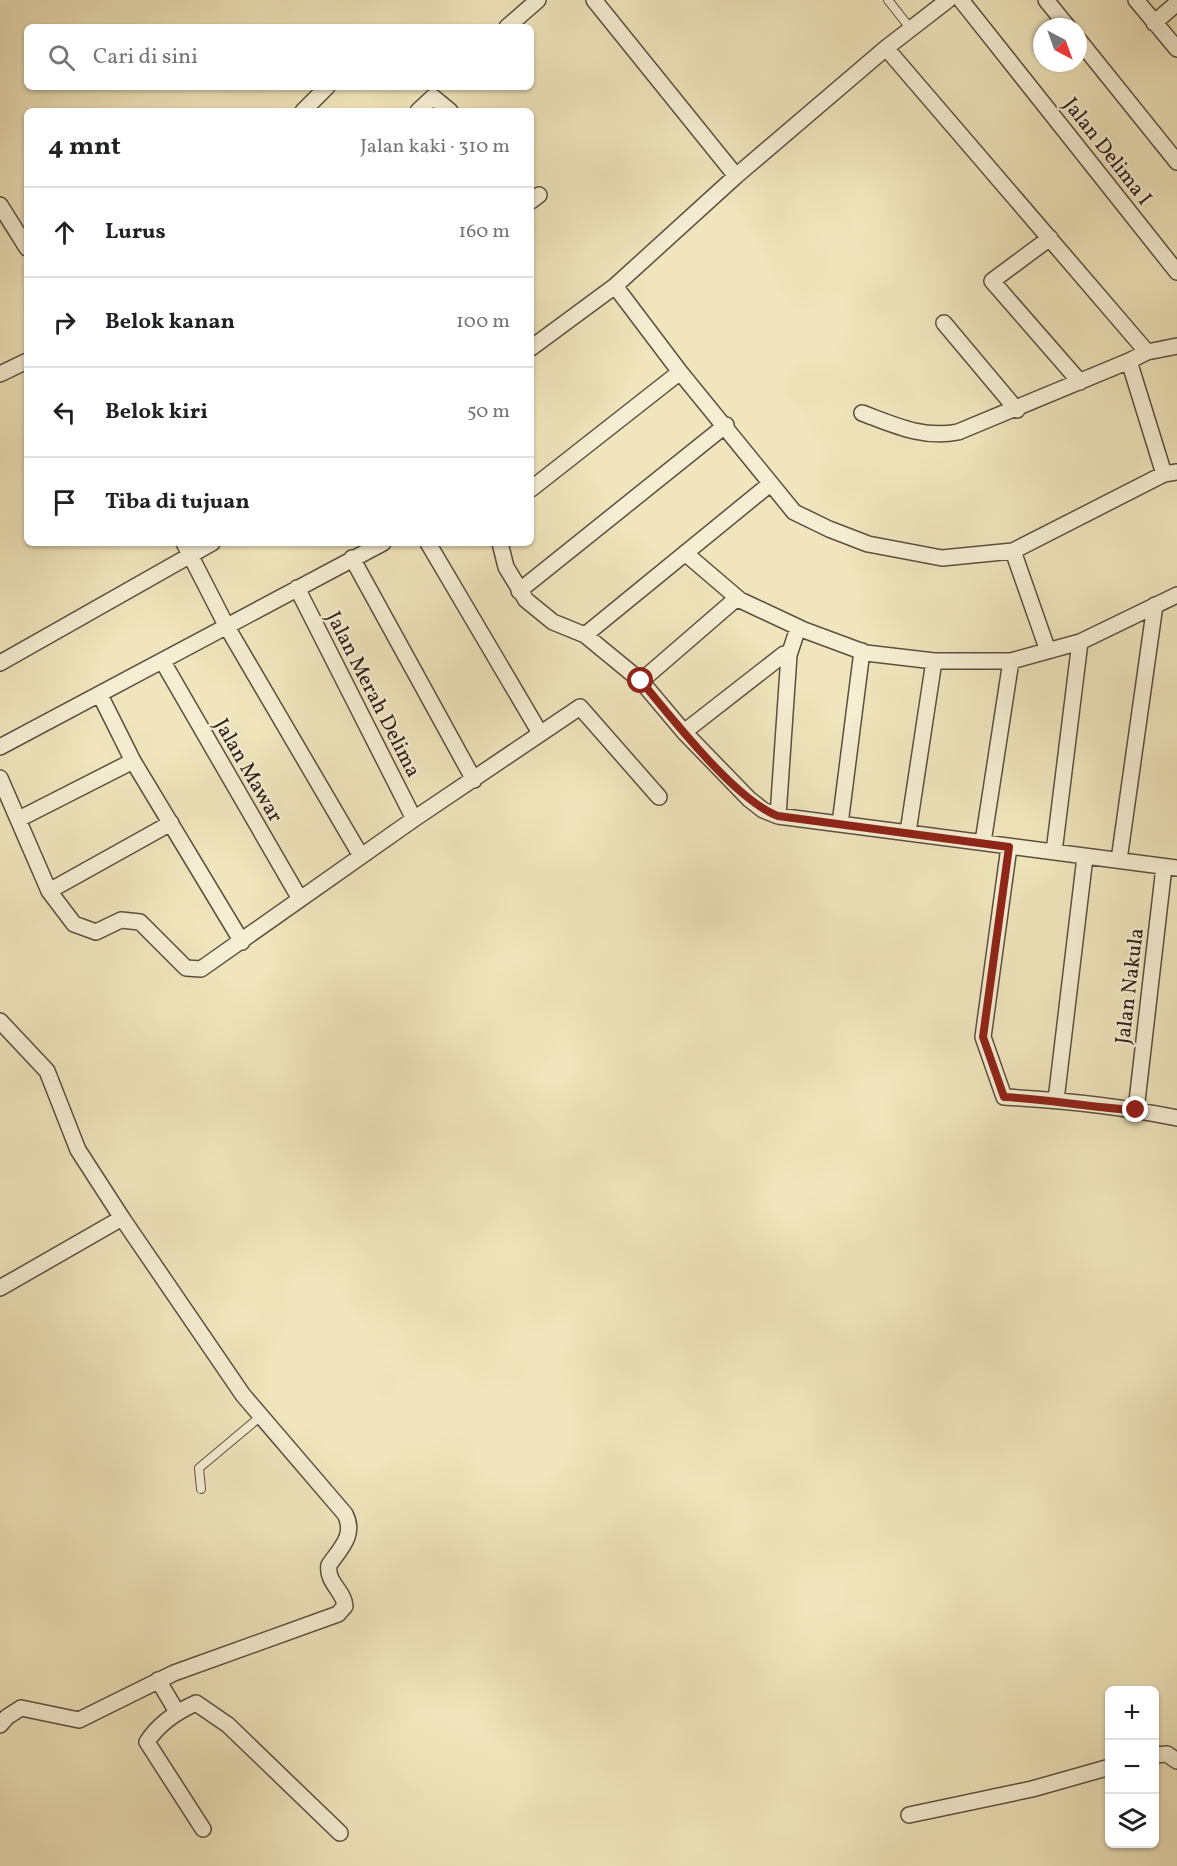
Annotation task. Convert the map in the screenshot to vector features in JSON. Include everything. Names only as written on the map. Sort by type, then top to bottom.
[{"type":"street","points":[[510,24],[538,0]]},
{"type":"street","points":[[594,0],[736,176]]},
{"type":"street","points":[[534,346],[615,286],[736,176],[910,27],[948,0]]},
{"type":"street","name":"Jalan Delima I","points":[[961,0],[1177,272]]},
{"type":"street","points":[[1047,0],[1061,18]]},
{"type":"street","points":[[1136,0],[1177,49]]},
{"type":"street","points":[[1154,23],[1176,4]]},
{"type":"street","points":[[886,48],[1147,352]]},
{"type":"street","points":[[1087,50],[1177,162]]},
{"type":"street","points":[[306,108],[324,90]]},
{"type":"street","points":[[421,108],[433,97],[446,108]]},
{"type":"street","points":[[0,205],[24,243]]},
{"type":"street","points":[[1050,238],[992,281],[1080,382]]},
{"type":"street","points":[[615,286],[680,372],[726,425],[794,512],[829,530],[868,544],[942,558],[1013,551],[1170,473],[1129,361]]},
{"type":"street","points":[[944,323],[1017,410]]},
{"type":"street","points":[[862,413],[916,433],[943,435],[958,432],[1017,410],[1147,352],[1177,346]]},
{"type":"street","points":[[0,374],[24,363]]},
{"type":"street","points":[[534,487],[680,372]]},
{"type":"street","points":[[519,591],[726,425]]},
{"type":"street","points":[[585,635],[770,484]]},
{"type":"street","points":[[0,747],[377,546]]},
{"type":"street","points":[[430,546],[540,733]]},
{"type":"street","points":[[501,546],[506,567],[519,591],[553,622],[585,635],[641,681],[684,732],[749,799],[764,810],[778,816],[1170,867]]},
{"type":"street","points":[[0,663],[187,549],[227,627],[361,856]]},
{"type":"street","points":[[1013,551],[1048,651]]},
{"type":"street","points":[[685,553],[737,598],[798,628],[862,651],[934,661],[1011,661],[1048,651],[1080,642],[1177,595]]},
{"type":"street","points":[[352,558],[474,780]]},
{"type":"street","name":"Jalan Merah Delima","points":[[297,588],[414,819]]},
{"type":"street","points":[[641,681],[737,598]]},
{"type":"street","points":[[1119,860],[1155,605]]},
{"type":"street","points":[[778,816],[789,655],[798,628]]},
{"type":"street","points":[[1054,852],[1080,642]]},
{"type":"street","points":[[840,824],[862,651]]},
{"type":"street","points":[[684,732],[784,654],[789,655]]},
{"type":"street","points":[[908,832],[934,661]]},
{"type":"street","points":[[983,842],[1011,661]]},
{"type":"street","name":"Jalan Mawar","points":[[163,662],[300,899]]},
{"type":"street","points":[[100,695],[133,761],[242,942]]},
{"type":"street","points":[[0,778],[49,891],[74,924],[96,932],[121,920],[140,922],[186,968],[201,969],[414,819],[580,707],[659,797]]},
{"type":"street","points":[[19,819],[133,761]]},
{"type":"street","points":[[49,891],[171,823]]},
{"type":"street","points":[[1009,847],[983,1037],[1004,1097],[1056,1100],[1105,1108],[1136,1110],[1177,1118]]},
{"type":"street","points":[[1056,1100],[1085,857]]},
{"type":"street","name":"Jalan Nakula","points":[[1136,1110],[1170,867]]},
{"type":"street","points":[[0,1021],[47,1071],[78,1150],[222,1367],[349,1522],[348,1538],[329,1565],[328,1571],[345,1606],[339,1614],[158,1680],[79,1720],[21,1708],[7,1717],[0,1725]]},
{"type":"street","points":[[0,1288],[122,1218]]},
{"type":"street","points":[[158,1680],[177,1712]]},
{"type":"street","points":[[203,1829],[147,1742],[155,1730],[177,1712],[196,1702],[204,1706],[340,1833]]},
{"type":"street","points":[[1159,1755],[1167,1754],[1177,1761]]},
{"type":"street","points":[[909,1815],[1032,1790],[1105,1768]]},
{"type":"lane","points":[[888,0],[910,27]]},
{"type":"lane","points":[[201,1489],[199,1468],[261,1416]]},
{"type":"route","points":[[641,681],[684,732],[749,799],[764,810],[778,816],[1009,847],[983,1037],[1004,1097],[1056,1100],[1105,1108],[1136,1110]]}]
